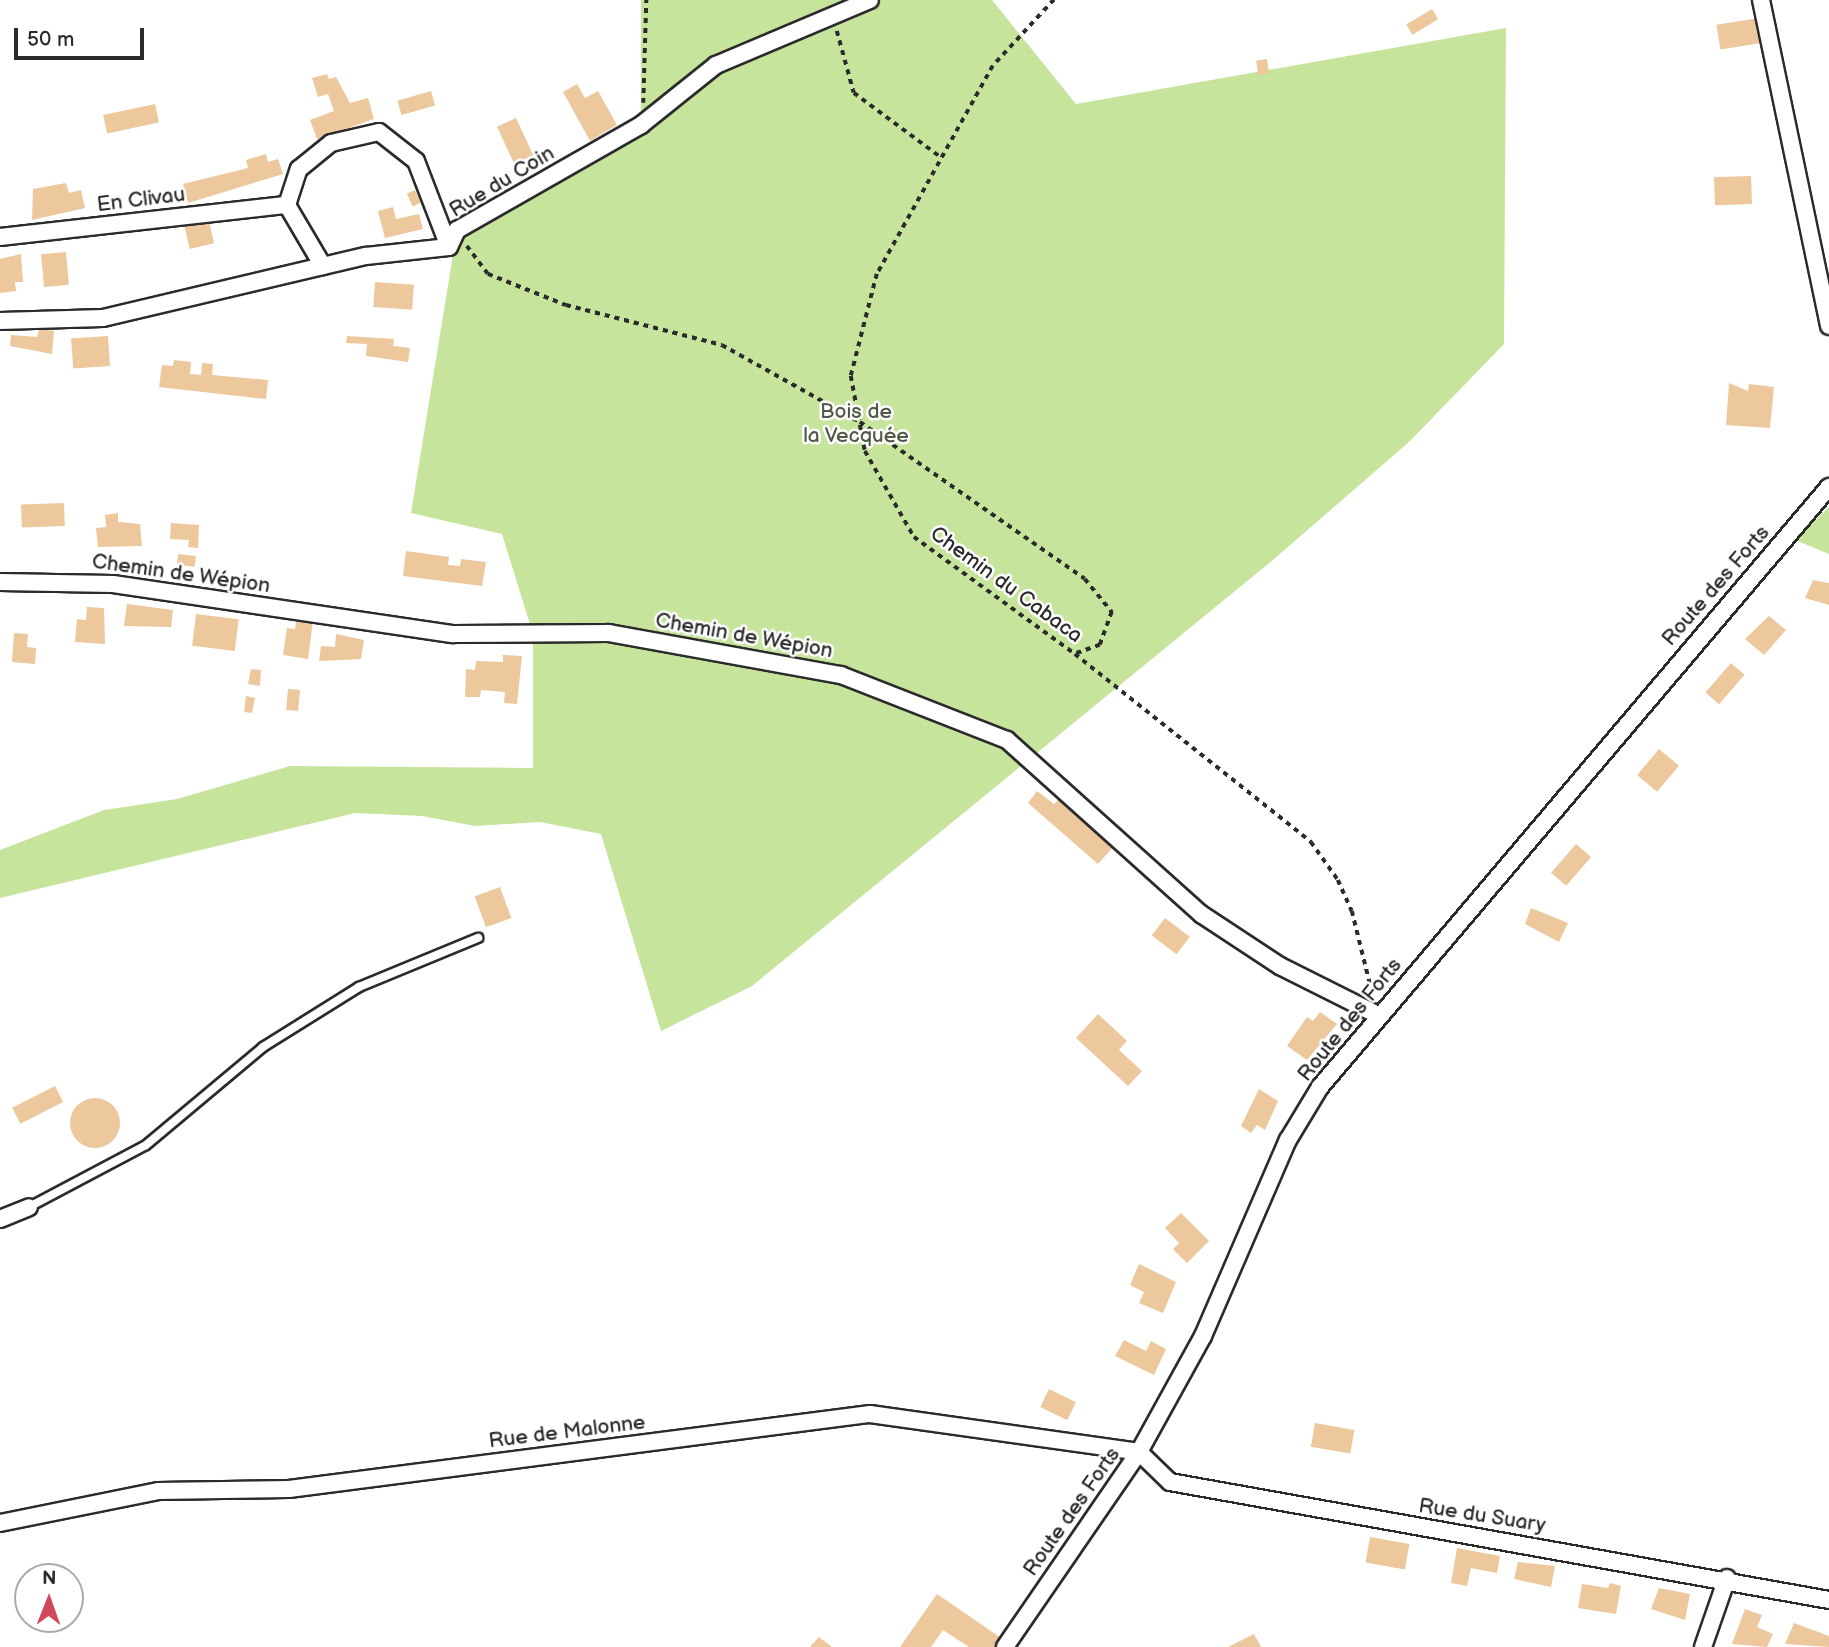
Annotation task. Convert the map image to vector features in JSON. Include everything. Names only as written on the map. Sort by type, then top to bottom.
[{"type":"street","name":"Rue du Coin","points":[[0,321],[103,317],[323,266],[449,247],[457,230],[641,125],[716,65],[870,0]]},
{"type":"street","points":[[1761,0],[1829,326]]},
{"type":"street","points":[[323,266],[287,205],[299,169],[331,144],[379,132],[415,161],[449,247]]},
{"type":"street","name":"En Clivau","points":[[0,237],[287,205]]},
{"type":"street","name":"Route des Forts","points":[[1005,1647],[1139,1452],[1203,1336],[1288,1140],[1320,1087],[1378,1015],[1829,487]]},
{"type":"street","name":"Chemin de Wépion","points":[[0,582],[113,584],[453,634],[609,633],[841,675],[1007,740],[1201,914],[1280,966],[1378,1015]]},
{"type":"street","points":[[0,1219],[29,1207]]},
{"type":"street","name":"Rue de Malonne","points":[[0,1523],[158,1491],[289,1489],[870,1414],[1139,1452]]},
{"type":"street","name":"Rue du Suary","points":[[1139,1452],[1170,1482],[1727,1578],[1829,1600]]},
{"type":"street","points":[[1703,1647],[1727,1578]]},
{"type":"lane","points":[[29,1207],[146,1145],[263,1047],[359,987],[478,938]]},
{"type":"path","points":[[641,125],[646,0]]},
{"type":"path","name":"Chemin du Cabaca","points":[[1054,0],[993,66],[939,156],[877,274],[851,376],[865,452],[914,537],[1076,654],[1311,842],[1338,880],[1352,911],[1378,1015]]},
{"type":"path","points":[[833,15],[854,93],[939,156]]},
{"type":"path","points":[[457,230],[488,274],[566,305],[722,345],[859,422],[1085,579],[1112,611],[1100,645],[1076,654]]},
{"type":"green space","name":"Bois de la Vecquée","points":[[641,0],[992,0],[1076,104],[1506,28],[1504,344],[1409,442],[1274,559],[752,986],[661,1031],[601,834],[540,822],[475,826],[422,816],[355,813],[0,898],[0,850],[104,810],[177,799],[290,766],[533,768],[533,634],[502,534],[411,513],[457,230],[641,125]]},
{"type":"green space","points":[[1829,507],[1829,554],[1795,540]]},
{"type":"building","points":[[1432,9],[1438,19],[1412,35],[1406,24]]},
{"type":"building","points":[[1759,18],[1763,43],[1720,49],[1717,25]]},
{"type":"building","points":[[1267,59],[1269,74],[1258,75],[1256,61]]},
{"type":"building","points":[[327,74],[329,79],[336,77],[350,103],[368,98],[374,119],[317,139],[310,120],[334,111],[328,94],[318,97],[312,78]]},
{"type":"building","points":[[577,84],[585,98],[598,91],[617,125],[590,141],[563,92]]},
{"type":"building","points":[[431,91],[435,105],[401,115],[397,101]]},
{"type":"building","points":[[155,104],[159,123],[107,134],[103,115]]},
{"type":"building","points":[[516,118],[533,155],[514,164],[497,127]]},
{"type":"building","points":[[266,154],[268,162],[278,159],[283,174],[188,203],[183,184],[248,168],[246,160]]},
{"type":"building","points":[[1751,176],[1752,204],[1715,205],[1714,177]]},
{"type":"building","points":[[66,183],[69,193],[81,190],[85,208],[32,220],[33,189]]},
{"type":"building","points":[[415,190],[421,203],[413,206],[407,194]]},
{"type":"building","points":[[393,207],[396,219],[419,214],[423,229],[385,238],[378,211]]},
{"type":"building","points":[[208,217],[214,243],[190,249],[184,223]]},
{"type":"building","points":[[66,252],[69,285],[44,287],[41,254]]},
{"type":"building","points":[[21,254],[23,282],[15,282],[16,291],[0,293],[0,259]]},
{"type":"building","points":[[375,282],[414,285],[412,310],[373,307]]},
{"type":"building","points":[[39,329],[54,331],[52,354],[10,346],[11,335],[37,337]]},
{"type":"building","points":[[108,336],[110,366],[73,369],[71,339]]},
{"type":"building","points":[[347,336],[394,339],[393,346],[410,348],[408,362],[366,356],[367,344],[346,343]]},
{"type":"building","points":[[174,360],[191,362],[190,374],[201,375],[202,363],[213,364],[212,375],[268,380],[266,399],[159,387],[162,365],[173,366]]},
{"type":"building","points":[[1729,383],[1748,391],[1749,384],[1774,387],[1770,428],[1726,425]]},
{"type":"building","points":[[64,503],[65,526],[22,527],[21,505]]},
{"type":"building","points":[[118,513],[118,522],[140,524],[142,546],[98,547],[96,528],[106,527],[105,515]]},
{"type":"building","points":[[171,523],[199,525],[198,548],[188,547],[189,540],[170,539]]},
{"type":"building","points":[[406,551],[449,557],[448,565],[460,566],[461,559],[486,562],[482,586],[403,576]]},
{"type":"building","points":[[178,554],[196,556],[195,567],[177,565]]},
{"type":"building","points":[[1813,580],[1829,583],[1829,605],[1805,598]]},
{"type":"building","points":[[127,604],[173,610],[171,627],[124,626]]},
{"type":"building","points":[[87,607],[104,608],[105,644],[75,642],[77,619],[86,620]]},
{"type":"building","points":[[196,614],[239,619],[235,651],[192,646]]},
{"type":"building","points":[[1769,616],[1786,630],[1764,655],[1745,639]]},
{"type":"building","points":[[297,619],[313,621],[308,659],[283,655],[287,628],[295,629]]},
{"type":"building","points":[[14,633],[28,634],[27,647],[36,648],[35,664],[12,662]]},
{"type":"building","points":[[336,634],[364,640],[361,659],[319,661],[321,646],[335,647]]},
{"type":"building","points":[[503,655],[522,656],[517,704],[504,703],[505,692],[481,690],[480,697],[465,697],[466,669],[475,670],[476,661],[503,662]]},
{"type":"building","points":[[1731,663],[1745,675],[1719,704],[1705,692]]},
{"type":"building","points":[[251,669],[261,670],[260,686],[248,684]]},
{"type":"building","points":[[288,689],[300,690],[298,711],[286,710]]},
{"type":"building","points":[[246,696],[255,698],[252,713],[244,712]]},
{"type":"building","points":[[1659,749],[1679,766],[1657,792],[1637,775]]},
{"type":"building","points":[[1037,791],[1054,804],[1060,798],[1113,847],[1098,864],[1028,803]]},
{"type":"building","points":[[1576,844],[1591,857],[1566,886],[1551,873]]},
{"type":"building","points":[[500,887],[511,918],[486,927],[475,896]]},
{"type":"building","points":[[1531,908],[1568,923],[1559,942],[1525,924]]},
{"type":"building","points":[[1165,918],[1190,937],[1177,954],[1152,936]]},
{"type":"building","points":[[1320,1012],[1337,1024],[1307,1060],[1287,1046],[1307,1017],[1313,1021]]},
{"type":"building","points":[[1098,1014],[1127,1041],[1119,1050],[1142,1071],[1128,1086],[1076,1038]]},
{"type":"building","points":[[55,1086],[63,1102],[20,1124],[12,1108]]},
{"type":"building","points":[[1259,1089],[1278,1101],[1265,1130],[1257,1125],[1251,1133],[1241,1126]]},
{"type":"building","points":[[95,1098],[113,1105],[120,1123],[113,1141],[95,1148],[77,1141],[70,1123],[77,1105]]},
{"type":"building","points":[[1181,1213],[1209,1241],[1187,1263],[1173,1249],[1179,1243],[1165,1228]]},
{"type":"building","points":[[1139,1264],[1176,1282],[1163,1313],[1139,1303],[1144,1292],[1130,1285]]},
{"type":"building","points":[[1124,1340],[1146,1351],[1151,1341],[1166,1349],[1154,1375],[1115,1356]]},
{"type":"building","points":[[1049,1389],[1076,1402],[1067,1420],[1040,1407]]},
{"type":"building","points":[[1315,1423],[1354,1430],[1350,1454],[1311,1447]]},
{"type":"building","points":[[1370,1537],[1409,1544],[1405,1570],[1365,1563]]},
{"type":"building","points":[[1457,1548],[1500,1556],[1497,1573],[1471,1568],[1467,1586],[1451,1583]]},
{"type":"building","points":[[1518,1562],[1555,1566],[1551,1587],[1514,1579]]},
{"type":"building","points":[[1610,1583],[1621,1586],[1616,1614],[1578,1608],[1582,1584],[1608,1588]]},
{"type":"building","points":[[1659,1588],[1690,1594],[1685,1620],[1651,1609]]},
{"type":"building","points":[[937,1594],[1001,1638],[995,1647],[969,1647],[943,1630],[931,1647],[900,1647]]},
{"type":"building","points":[[1745,1609],[1762,1615],[1757,1627],[1773,1634],[1767,1647],[1732,1644]]},
{"type":"building","points":[[1794,1623],[1829,1636],[1829,1647],[1785,1644]]},
{"type":"building","points":[[1254,1634],[1261,1647],[1228,1647]]},
{"type":"building","points":[[819,1637],[832,1647],[810,1647]]}]
